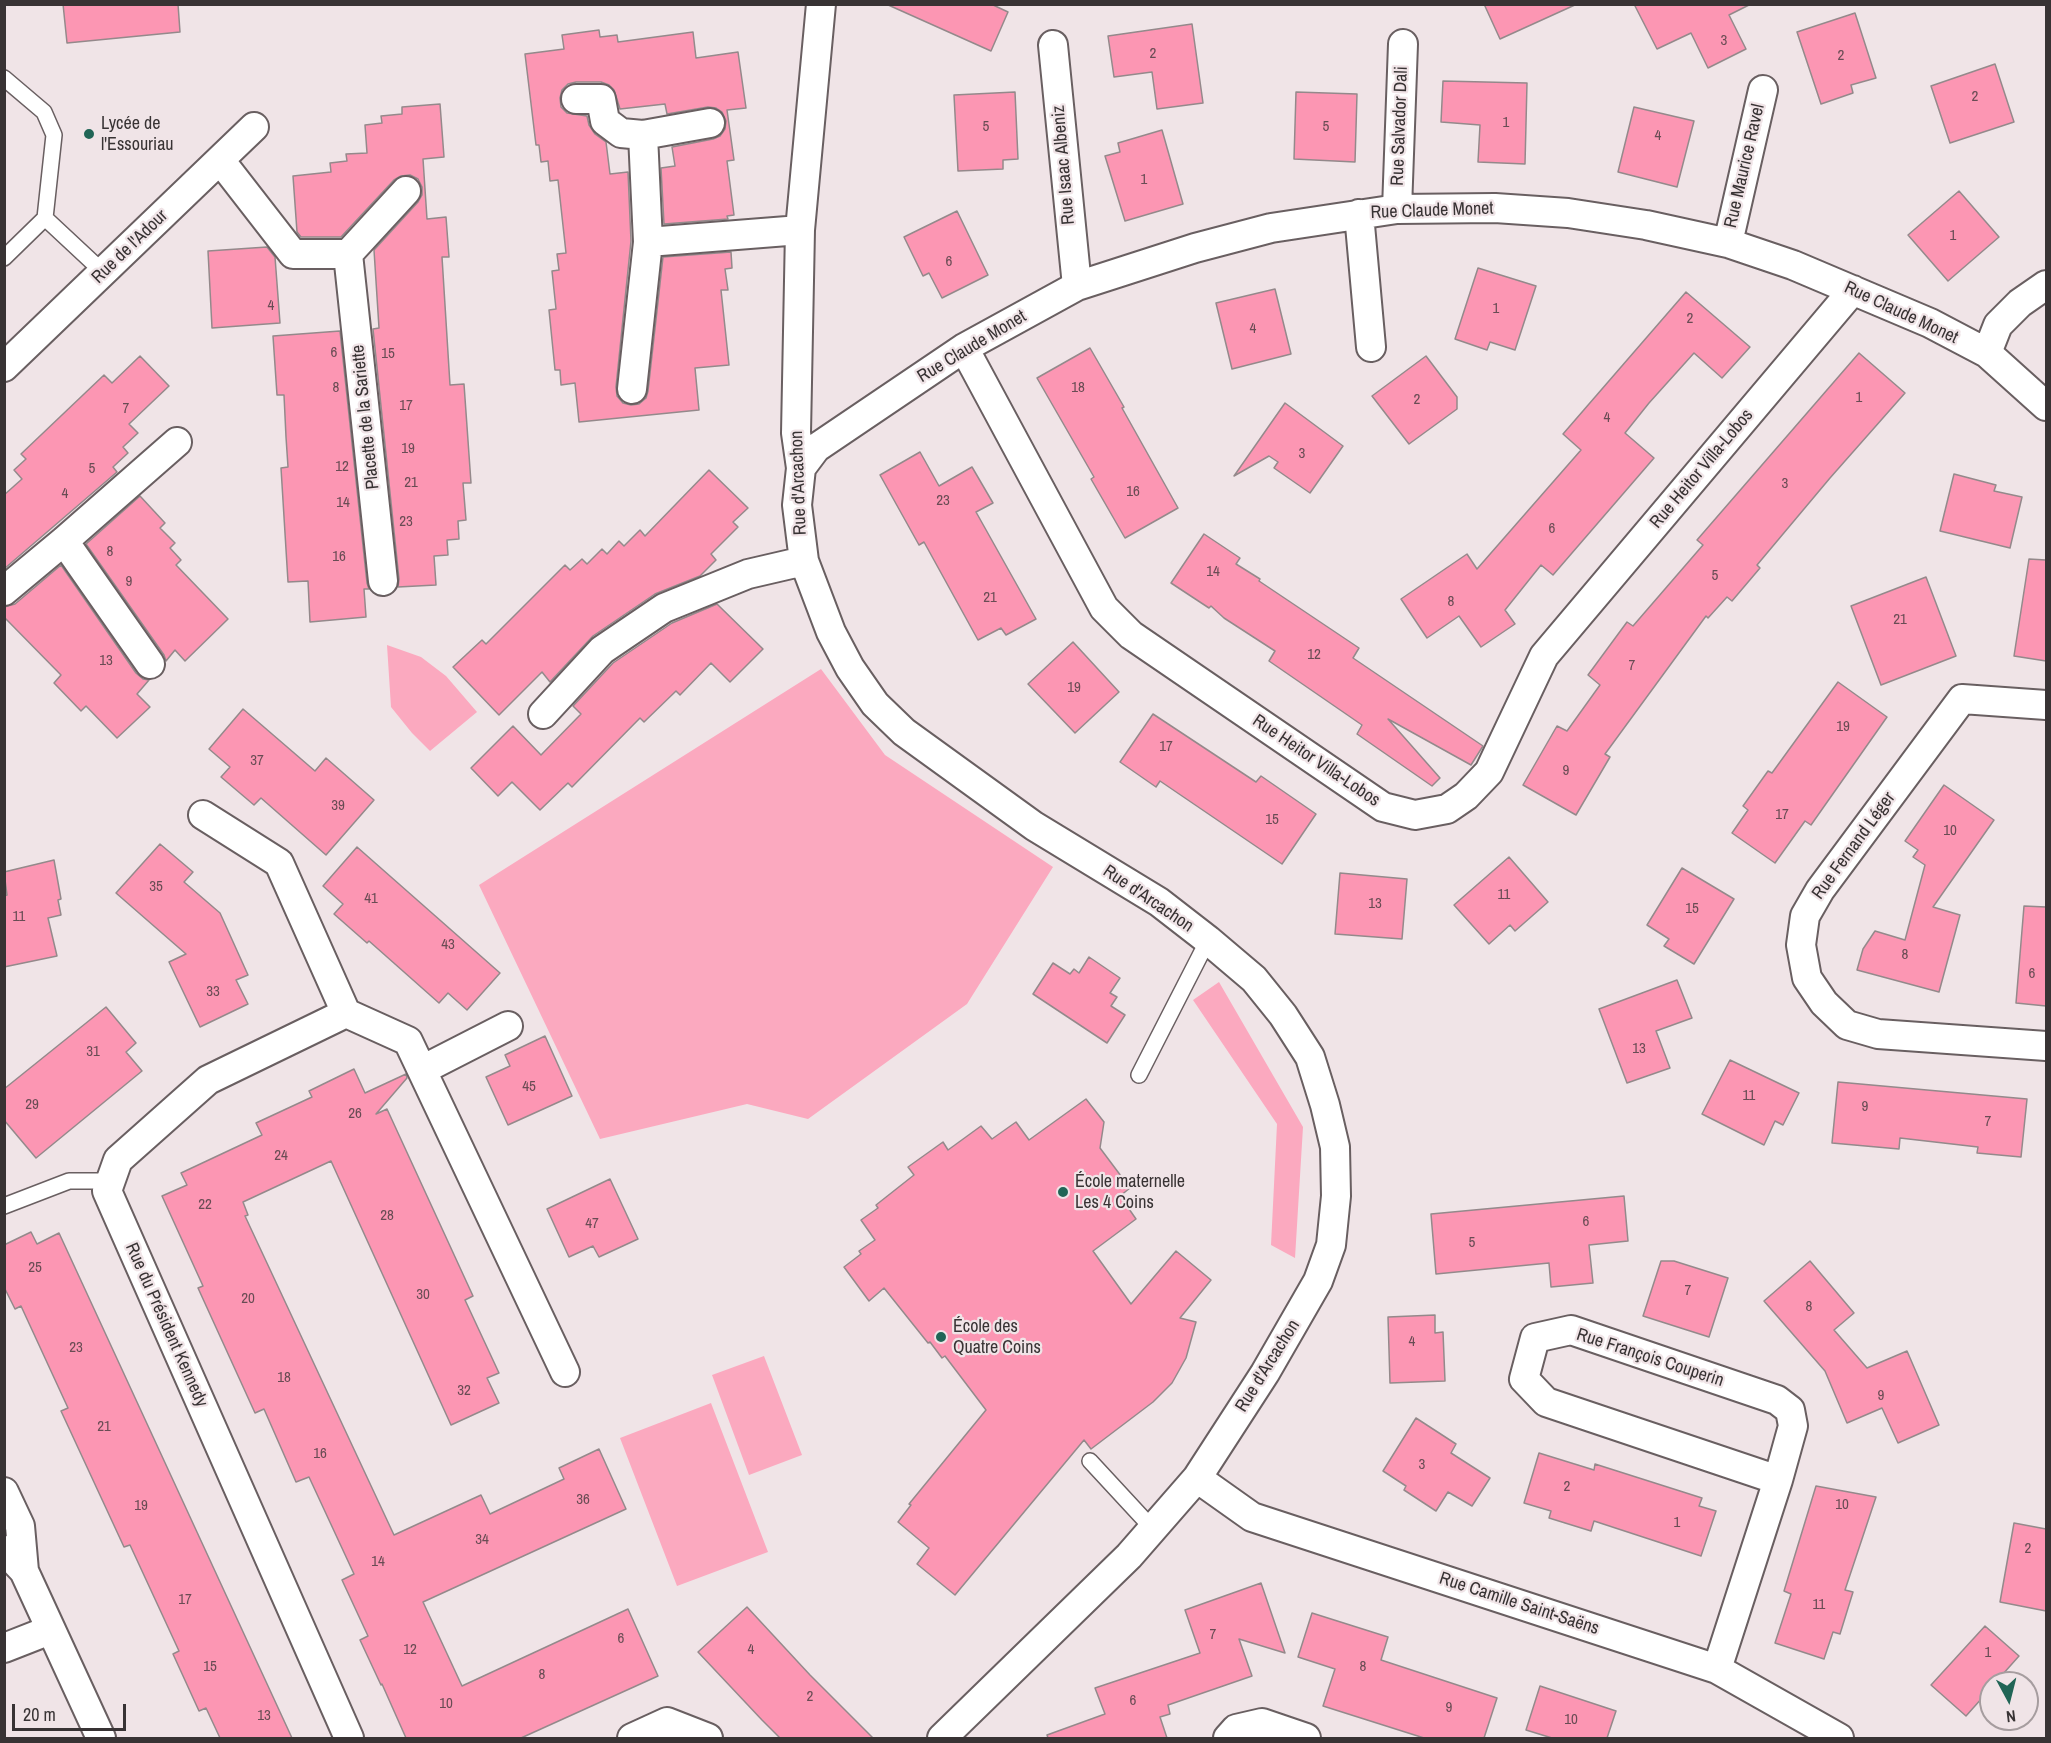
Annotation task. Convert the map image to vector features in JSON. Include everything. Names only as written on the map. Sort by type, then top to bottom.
[{"type":"street","name":"Rue d'Arcachon","points":[[820,4],[800,230],[796,433],[801,468],[797,505],[804,561],[831,632],[850,668],[875,704],[904,732],[1034,826],[1159,902],[1254,979],[1283,1015],[1310,1057],[1335,1147],[1336,1196],[1331,1245],[1318,1281],[1265,1373],[1197,1478],[1129,1556],[942,1738]]},
{"type":"street","name":"Rue Salvador Dali","points":[[1397,209],[1403,44]]},
{"type":"street","name":"Rue Isaac Albeniz","points":[[1053,45],[1077,286]]},
{"type":"street","name":"Rue Maurice Ravel","points":[[1728,243],[1763,90]]},
{"type":"street","points":[[576,99],[601,99],[606,121],[621,133],[643,135],[710,123]]},
{"type":"street","name":"Rue de l'Adour","points":[[4,367],[254,127]]},
{"type":"street","points":[[632,389],[648,242],[643,135]]},
{"type":"street","points":[[220,160],[293,254],[348,254],[406,191]]},
{"type":"street","name":"Rue Claude Monet","points":[[801,468],[816,448],[964,348],[1077,286],[1195,248],[1271,228],[1397,209],[1495,208],[1568,213],[1646,225],[1728,243],[1793,265],[1930,323],[1987,354],[2046,406]]},
{"type":"street","points":[[1359,214],[1371,347]]},
{"type":"street","points":[[648,242],[800,230]]},
{"type":"street","name":"Placette de la Sariette","points":[[348,254],[383,580]]},
{"type":"street","points":[[1987,354],[1998,325],[2020,303],[2046,285]]},
{"type":"street","name":"Rue Heitor Villa-Lobos","points":[[964,348],[1104,608],[1131,635],[1383,807],[1414,815],[1447,809],[1466,796],[1489,772],[1544,656],[1853,290]]},
{"type":"street","points":[[4,591],[177,442]]},
{"type":"street","points":[[64,541],[150,664]]},
{"type":"street","points":[[543,714],[602,650],[664,608],[748,574],[804,561]]},
{"type":"street","name":"Rue Fernand Léger","points":[[2046,705],[1962,699],[1820,890],[1805,916],[1802,945],[1807,978],[1824,1003],[1847,1025],[1878,1034],[2046,1046]]},
{"type":"street","points":[[203,815],[279,863],[346,1013],[408,1041],[565,1372]]},
{"type":"street","points":[[111,1181],[118,1160],[208,1080],[346,1013]]},
{"type":"street","points":[[422,1070],[508,1026]]},
{"type":"street","name":"Rue du Président Kennedy","points":[[111,1181],[107,1191],[349,1738]]},
{"type":"street","name":"Rue François Couperin","points":[[1717,1669],[1778,1480],[1793,1426],[1790,1410],[1777,1400],[1571,1330],[1535,1338],[1524,1379],[1546,1402],[1778,1480]]},
{"type":"street","name":"Rue Camille Saint-Saëns","points":[[1197,1478],[1252,1517],[1717,1669],[1825,1735]]},
{"type":"street","points":[[4,1492],[20,1526],[24,1571],[101,1738]]},
{"type":"street","points":[[4,1550],[24,1571]]},
{"type":"street","points":[[4,1648],[50,1630]]},
{"type":"street","points":[[632,1738],[667,1722],[708,1738]]},
{"type":"street","points":[[1228,1738],[1236,1729],[1262,1724],[1306,1738]]},
{"type":"lane","points":[[4,78],[44,112],[54,135],[45,218],[4,258]]},
{"type":"lane","points":[[45,218],[104,273]]},
{"type":"lane","points":[[1139,1075],[1208,940]]},
{"type":"lane","points":[[4,1206],[69,1181],[111,1181]]},
{"type":"lane","points":[[1090,1461],[1152,1528]]},
{"type":"shaded area","points":[[387,645],[421,657],[446,676],[477,712],[430,751],[391,707]]},
{"type":"shaded area","points":[[821,669],[885,755],[1053,867],[967,1004],[808,1119],[747,1104],[600,1139],[479,885]]},
{"type":"shaded area","points":[[1219,982],[1303,1127],[1295,1258],[1271,1245],[1277,1124],[1193,1000]]},
{"type":"shaded area","points":[[764,1356],[802,1455],[749,1475],[712,1375]]},
{"type":"shaded area","points":[[711,1403],[768,1552],[677,1586],[620,1438]]},
{"type":"building","points":[[63,4],[178,4],[180,32],[67,43]]},
{"type":"building","points":[[886,4],[991,4],[1008,12],[991,51]]},
{"type":"building","points":[[1484,4],[1577,4],[1500,39]]},
{"type":"building","points":[[1634,4],[1751,4],[1729,15],[1746,49],[1708,68],[1691,33],[1657,49]]},
{"type":"building","points":[[1855,13],[1876,78],[1851,85],[1853,93],[1821,104],[1797,32]]},
{"type":"building","points":[[1192,24],[1203,103],[1157,109],[1152,72],[1114,77],[1108,36]]},
{"type":"building","points":[[599,30],[600,37],[617,35],[618,42],[693,32],[696,58],[738,52],[746,108],[727,110],[734,160],[727,161],[734,215],[727,216],[728,219],[664,224],[661,168],[675,166],[672,147],[720,136],[725,129],[726,121],[722,112],[708,107],[667,114],[665,104],[620,109],[614,90],[601,82],[568,84],[562,90],[560,98],[561,107],[567,113],[587,116],[589,125],[595,134],[606,142],[610,174],[628,172],[631,241],[616,387],[617,396],[623,403],[639,404],[646,398],[648,391],[663,257],[731,252],[732,268],[725,269],[728,290],[721,290],[729,365],[695,368],[699,410],[579,422],[575,383],[561,385],[560,370],[555,370],[549,310],[556,309],[552,271],[559,270],[557,254],[566,253],[558,180],[550,181],[548,161],[541,162],[539,145],[536,145],[525,54],[564,49],[562,35]]},
{"type":"building","points":[[1995,64],[2014,122],[1950,143],[1931,86]]},
{"type":"building","points":[[1443,81],[1527,83],[1525,164],[1478,162],[1480,125],[1441,122]]},
{"type":"building","points":[[1015,92],[1018,159],[1003,160],[1003,169],[958,171],[954,95]]},
{"type":"building","points":[[1296,92],[1357,94],[1355,162],[1294,159]]},
{"type":"building","points":[[440,104],[444,157],[423,159],[427,219],[446,217],[449,257],[442,257],[450,385],[464,384],[471,483],[463,483],[466,520],[458,521],[459,539],[447,540],[448,555],[434,556],[436,585],[398,587],[373,329],[379,328],[374,250],[418,202],[422,195],[422,187],[418,179],[410,175],[401,176],[394,180],[341,237],[301,237],[297,232],[293,176],[331,172],[330,163],[347,161],[346,154],[367,153],[365,125],[382,123],[381,116],[402,114],[402,107]]},
{"type":"building","points":[[1634,107],[1694,121],[1677,187],[1618,172]]},
{"type":"building","points":[[1162,130],[1183,204],[1125,221],[1105,156],[1120,152],[1118,143]]},
{"type":"building","points":[[1959,191],[1999,237],[1948,281],[1908,235]]},
{"type":"building","points":[[957,211],[988,275],[942,298],[929,273],[923,276],[904,237]]},
{"type":"building","points":[[267,247],[275,257],[280,323],[212,328],[208,251]]},
{"type":"building","points":[[1478,268],[1536,286],[1515,350],[1490,342],[1487,350],[1455,339]]},
{"type":"building","points":[[1275,289],[1291,354],[1232,369],[1216,303]]},
{"type":"building","points":[[1686,292],[1750,347],[1722,378],[1694,353],[1649,403],[1625,433],[1654,458],[1553,575],[1541,565],[1505,610],[1515,624],[1481,647],[1459,616],[1427,638],[1401,599],[1467,554],[1477,569],[1581,450],[1563,434]]},
{"type":"building","points":[[340,331],[369,589],[364,589],[366,617],[310,622],[308,581],[288,582],[281,468],[288,467],[284,395],[277,395],[273,336]]},
{"type":"building","points":[[1090,348],[1178,508],[1125,538],[1091,479],[1094,477],[1037,378]]},
{"type":"building","points":[[1859,353],[1905,393],[1757,565],[1760,568],[1732,601],[1727,597],[1708,618],[1706,616],[1605,754],[1610,757],[1576,815],[1523,785],[1557,726],[1567,731],[1600,685],[1588,675],[1627,622],[1633,626],[1703,545],[1697,540]]},
{"type":"building","points":[[140,356],[169,386],[129,424],[138,433],[123,447],[128,453],[113,467],[117,472],[4,569],[4,495],[22,479],[14,470],[26,459],[21,454],[104,375],[112,383]]},
{"type":"building","points":[[1426,356],[1457,397],[1457,409],[1409,444],[1372,396]]},
{"type":"building","points":[[1285,403],[1343,446],[1310,493],[1274,468],[1278,462],[1269,456],[1234,476]]},
{"type":"building","points":[[920,452],[939,486],[972,467],[993,503],[976,512],[1036,619],[1006,635],[1001,628],[978,640],[924,542],[919,545],[880,475]]},
{"type":"building","points":[[709,470],[748,508],[733,522],[738,527],[711,554],[716,560],[700,576],[655,594],[593,636],[550,682],[542,672],[499,715],[453,667],[482,640],[486,644],[565,565],[570,570],[582,559],[587,564],[602,549],[607,554],[619,541],[624,546],[640,530],[645,536]]},
{"type":"building","points":[[1954,474],[1996,485],[1994,491],[2022,497],[2010,548],[1940,531]]},
{"type":"building","points":[[140,496],[165,523],[160,528],[175,543],[170,548],[181,560],[176,565],[228,619],[185,661],[175,650],[166,661],[86,544]]},
{"type":"building","points":[[1204,534],[1240,558],[1236,564],[1260,579],[1259,581],[1359,648],[1353,658],[1483,746],[1471,765],[1388,719],[1440,778],[1432,786],[1357,734],[1362,725],[1269,661],[1275,651],[1224,618],[1211,606],[1209,608],[1171,583]]},
{"type":"building","points":[[2029,559],[2046,560],[2046,661],[2014,656]]},
{"type":"building","points":[[61,565],[136,673],[143,679],[149,680],[137,694],[150,707],[117,738],[86,706],[81,711],[54,683],[61,675],[4,617],[4,607],[15,604]]},
{"type":"building","points":[[1926,577],[1956,656],[1881,685],[1851,606]]},
{"type":"building","points":[[717,604],[763,649],[730,682],[711,663],[680,695],[676,691],[644,722],[640,718],[572,787],[568,783],[540,810],[512,782],[498,796],[471,768],[513,726],[541,755],[581,714],[573,706],[613,663],[672,623]]},
{"type":"building","points":[[1073,642],[1119,692],[1075,733],[1028,684]]},
{"type":"building","points":[[1838,682],[1887,717],[1811,825],[1805,821],[1775,863],[1732,833],[1748,810],[1743,806],[1768,771],[1772,773]]},
{"type":"building","points":[[243,709],[315,771],[326,758],[374,800],[326,855],[261,798],[254,805],[221,777],[230,767],[209,749]]},
{"type":"building","points":[[1153,714],[1256,782],[1261,776],[1316,814],[1282,864],[1160,781],[1156,787],[1120,762]]},
{"type":"building","points":[[1944,785],[1994,820],[1933,907],[1960,915],[1939,992],[1857,970],[1863,949],[1875,931],[1905,940],[1925,865],[1913,857],[1918,850],[1905,841]]},
{"type":"building","points":[[160,844],[193,872],[184,882],[220,913],[248,975],[236,980],[248,1004],[200,1027],[169,962],[186,954],[116,893]]},
{"type":"building","points":[[357,847],[500,973],[467,1010],[448,993],[439,1003],[369,941],[367,943],[334,914],[343,904],[323,886]]},
{"type":"building","points":[[1509,857],[1548,902],[1515,931],[1510,925],[1489,944],[1454,905]]},
{"type":"building","points":[[54,860],[61,899],[58,900],[61,915],[48,918],[57,956],[4,967],[4,896],[7,895],[4,872]]},
{"type":"building","points":[[1682,868],[1734,899],[1694,964],[1664,946],[1669,939],[1647,925]]},
{"type":"building","points":[[1340,873],[1407,879],[1402,939],[1335,934]]},
{"type":"building","points":[[2024,906],[2046,907],[2046,1006],[2016,1003]]},
{"type":"building","points":[[1089,957],[1120,978],[1110,993],[1117,997],[1111,1006],[1125,1015],[1107,1043],[1033,994],[1053,963],[1070,974],[1074,969],[1079,973]]},
{"type":"building","points":[[1677,980],[1692,1018],[1656,1031],[1670,1068],[1627,1083],[1599,1009]]},
{"type":"building","points":[[106,1007],[136,1043],[126,1052],[142,1071],[36,1158],[4,1120],[4,1089]]},
{"type":"building","points":[[545,1036],[572,1096],[508,1125],[486,1077],[510,1066],[505,1055]]},
{"type":"building","points":[[1730,1060],[1799,1093],[1783,1125],[1775,1121],[1764,1145],[1702,1114]]},
{"type":"building","points":[[354,1069],[365,1093],[406,1074],[407,1078],[376,1114],[387,1109],[473,1296],[465,1300],[499,1373],[487,1378],[499,1403],[451,1425],[331,1161],[243,1202],[248,1215],[245,1216],[394,1535],[481,1495],[490,1514],[564,1479],[559,1468],[599,1449],[626,1509],[423,1602],[462,1686],[628,1609],[658,1676],[521,1738],[406,1738],[360,1640],[368,1636],[342,1580],[354,1574],[309,1477],[296,1482],[264,1409],[255,1413],[198,1288],[203,1286],[162,1196],[187,1185],[181,1173],[262,1135],[256,1123],[312,1097],[309,1091]]},
{"type":"building","points":[[1838,1082],[2027,1099],[2021,1157],[1977,1153],[1978,1147],[1900,1138],[1899,1149],[1832,1143]]},
{"type":"building","points":[[1086,1099],[1104,1122],[1100,1148],[1130,1188],[1120,1196],[1136,1219],[1093,1251],[1131,1304],[1176,1251],[1211,1280],[1180,1318],[1196,1322],[1186,1358],[1172,1383],[1153,1402],[1091,1449],[1084,1440],[955,1595],[917,1564],[929,1548],[898,1522],[911,1505],[909,1504],[986,1410],[945,1356],[942,1358],[930,1342],[928,1343],[884,1288],[869,1301],[844,1267],[861,1254],[859,1251],[875,1240],[861,1220],[878,1208],[876,1205],[914,1175],[908,1167],[943,1142],[948,1150],[981,1126],[992,1139],[1016,1122],[1029,1140]]},
{"type":"building","points":[[610,1179],[638,1239],[599,1257],[593,1246],[569,1257],[547,1209]]},
{"type":"building","points":[[1624,1196],[1628,1241],[1589,1245],[1593,1283],[1551,1287],[1549,1263],[1436,1274],[1431,1214]]},
{"type":"building","points":[[31,1232],[37,1244],[59,1233],[292,1738],[220,1738],[206,1708],[199,1711],[173,1654],[179,1651],[130,1545],[124,1547],[61,1411],[68,1408],[21,1306],[15,1309],[4,1287],[4,1245]]},
{"type":"building","points":[[1661,1261],[1674,1261],[1728,1278],[1709,1337],[1643,1316]]},
{"type":"building","points":[[1810,1261],[1854,1313],[1834,1330],[1867,1368],[1907,1351],[1939,1425],[1898,1443],[1882,1408],[1847,1423],[1825,1371],[1764,1301]]},
{"type":"building","points":[[1435,1315],[1435,1333],[1443,1332],[1445,1381],[1390,1383],[1388,1317]]},
{"type":"building","points":[[1416,1418],[1456,1444],[1451,1453],[1490,1478],[1472,1506],[1448,1492],[1436,1511],[1404,1490],[1406,1486],[1383,1471]]},
{"type":"building","points":[[1539,1453],[1594,1470],[1595,1464],[1702,1498],[1699,1506],[1716,1511],[1701,1556],[1594,1521],[1591,1531],[1549,1518],[1551,1511],[1524,1503]]},
{"type":"building","points":[[1816,1486],[1876,1497],[1845,1590],[1853,1592],[1840,1634],[1833,1632],[1824,1659],[1775,1643],[1791,1594],[1784,1591]]},
{"type":"building","points":[[2014,1523],[2046,1529],[2046,1611],[2000,1602]]},
{"type":"building","points":[[1261,1583],[1285,1653],[1239,1639],[1252,1676],[1168,1705],[1170,1714],[1160,1717],[1167,1738],[1048,1738],[1047,1735],[1105,1714],[1095,1688],[1200,1653],[1185,1610]]},
{"type":"building","points":[[747,1607],[873,1738],[780,1738],[762,1720],[698,1652]]},
{"type":"building","points":[[1312,1613],[1388,1637],[1381,1660],[1497,1698],[1484,1738],[1424,1738],[1323,1706],[1335,1669],[1298,1657]]},
{"type":"building","points":[[1985,1626],[2019,1656],[2006,1671],[1979,1671],[1979,1701],[1966,1716],[1931,1685]]},
{"type":"building","points":[[1540,1686],[1616,1711],[1607,1738],[1552,1738],[1526,1730]]},
{"type":"place","name":"Lycée de l'Essouriau","points":[[89,134]]},
{"type":"place","name":"École maternelle Les 4 Coins","points":[[1063,1192]]},
{"type":"place","name":"École des Quatre Coins","points":[[941,1337]]}]
